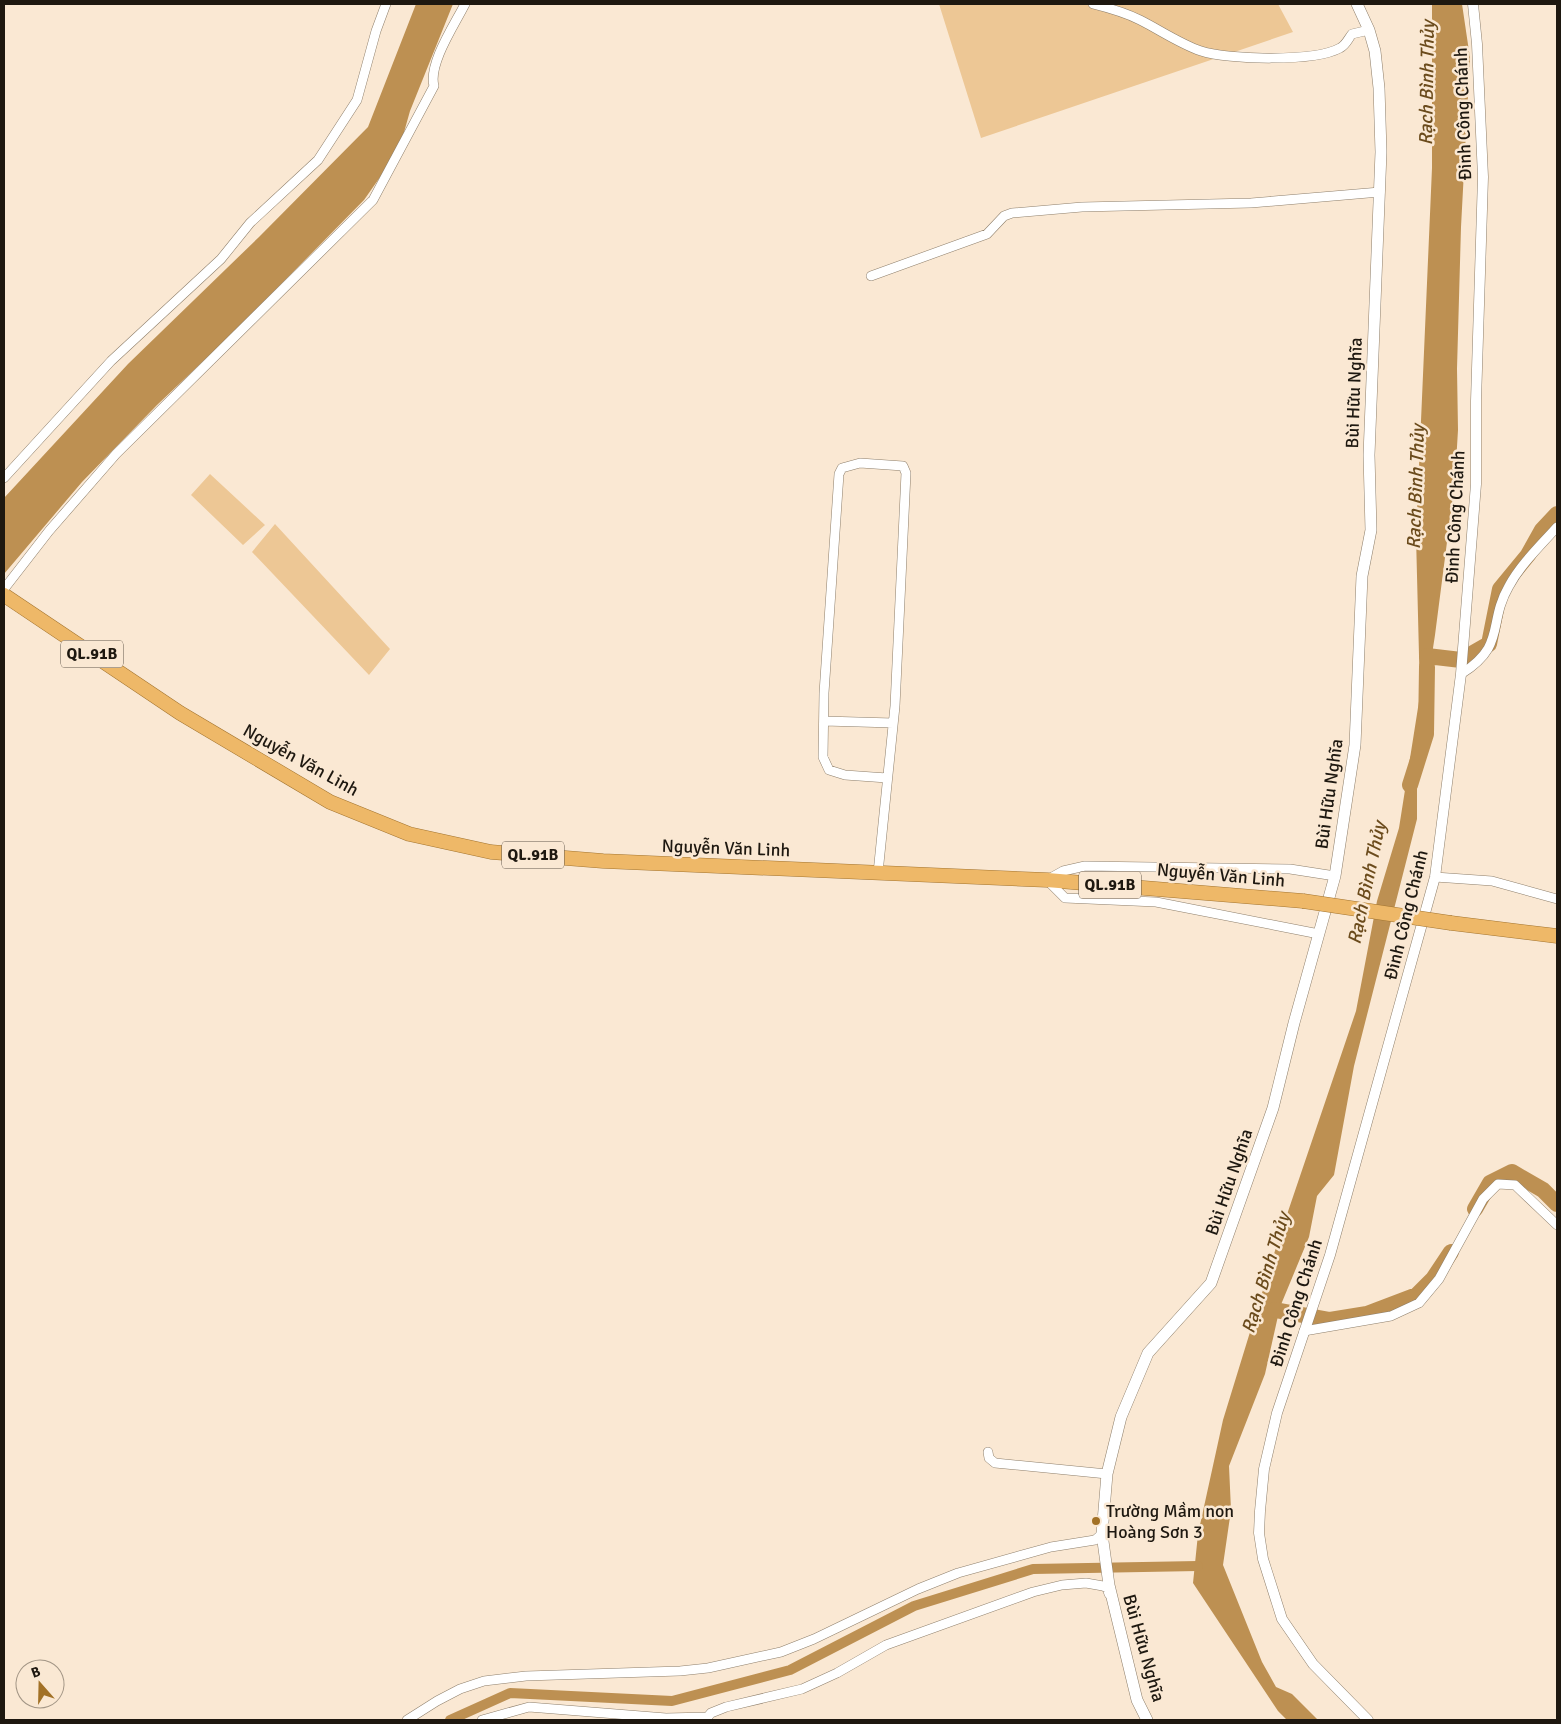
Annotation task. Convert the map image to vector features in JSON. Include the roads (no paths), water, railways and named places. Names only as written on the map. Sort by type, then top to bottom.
[{"type":"highway","name":"Nguyễn Văn Linh","points":[[4,595],[180,713],[330,802],[409,834],[491,852],[594,861],[1048,880],[1303,901],[1451,923],[1557,936]]},
{"type":"main road","name":"Bùi Hữu Nghĩa","points":[[1147,1720],[1137,1700],[1109,1585],[1102,1539],[1107,1474],[1121,1417],[1148,1353],[1211,1283],[1240,1206],[1273,1108],[1335,876],[1354,745],[1362,576],[1371,530],[1369,445],[1380,192],[1379,88],[1375,51],[1370,30],[1357,4]]},
{"type":"street","points":[[4,478],[111,361],[221,259],[250,223],[318,160],[357,100],[373,38],[386,4]]},
{"type":"street","points":[[4,589],[49,531],[116,454],[374,200],[434,86],[432,78],[439,54],[465,4]]},
{"type":"street","points":[[1093,4],[1137,19],[1192,47],[1224,56],[1290,57],[1314,55],[1337,50],[1346,44],[1352,34],[1370,30]]},
{"type":"street","name":"Đinh Công Chánh","points":[[1368,1720],[1313,1664],[1282,1619],[1263,1559],[1259,1533],[1264,1469],[1277,1413],[1333,1245],[1435,877],[1461,669],[1476,484],[1483,177],[1478,44],[1473,4]]},
{"type":"street","points":[[871,276],[987,234],[1004,216],[1012,213],[1082,207],[1252,202],[1380,192]]},
{"type":"street","points":[[878,873],[888,778],[893,723],[906,473],[903,466],[860,463],[842,468],[839,474],[823,758],[829,770],[845,775],[888,778]]},
{"type":"street","points":[[1461,669],[1482,658],[1495,636],[1508,588],[1535,551],[1557,527]]},
{"type":"street","points":[[824,721],[893,723]]},
{"type":"street","points":[[1319,934],[1156,902],[1065,898],[1048,880],[1063,871],[1086,866],[1290,869],[1335,876]]},
{"type":"street","points":[[1435,877],[1492,881],[1557,899]]},
{"type":"street","points":[[1304,1329],[1391,1316],[1419,1304],[1439,1279],[1483,1199],[1498,1184],[1507,1183],[1515,1185],[1557,1225]]},
{"type":"street","points":[[988,1452],[989,1458],[995,1463],[1107,1474]]},
{"type":"street","points":[[407,1720],[445,1697],[484,1681],[526,1676],[680,1671],[766,1656],[814,1640],[886,1603],[958,1573],[1051,1547],[1102,1539]]},
{"type":"street","points":[[482,1720],[511,1710],[534,1707],[668,1718],[706,1719],[726,1707],[802,1689],[837,1673],[886,1646],[1049,1587],[1094,1583],[1107,1588],[1112,1600]]},
{"type":"waterway","points":[[1427,656],[1461,660],[1489,644],[1500,589],[1528,555],[1542,530],[1557,514]]},
{"type":"waterway","name":"Rạch Bình Thủy","points":[[1410,785],[1426,734],[1427,667]]},
{"type":"waterway","points":[[1475,1209],[1490,1183],[1512,1172],[1543,1190],[1557,1204]]},
{"type":"waterway","points":[[1275,1310],[1330,1320],[1367,1314],[1417,1295],[1433,1279],[1451,1252]]},
{"type":"waterway","points":[[450,1720],[510,1693],[672,1701],[790,1670],[914,1606],[1033,1569],[1198,1566]]},
{"type":"place","name":"Trường Mầm non Hoàng Sơn 3","points":[[1096,1521]]}]
